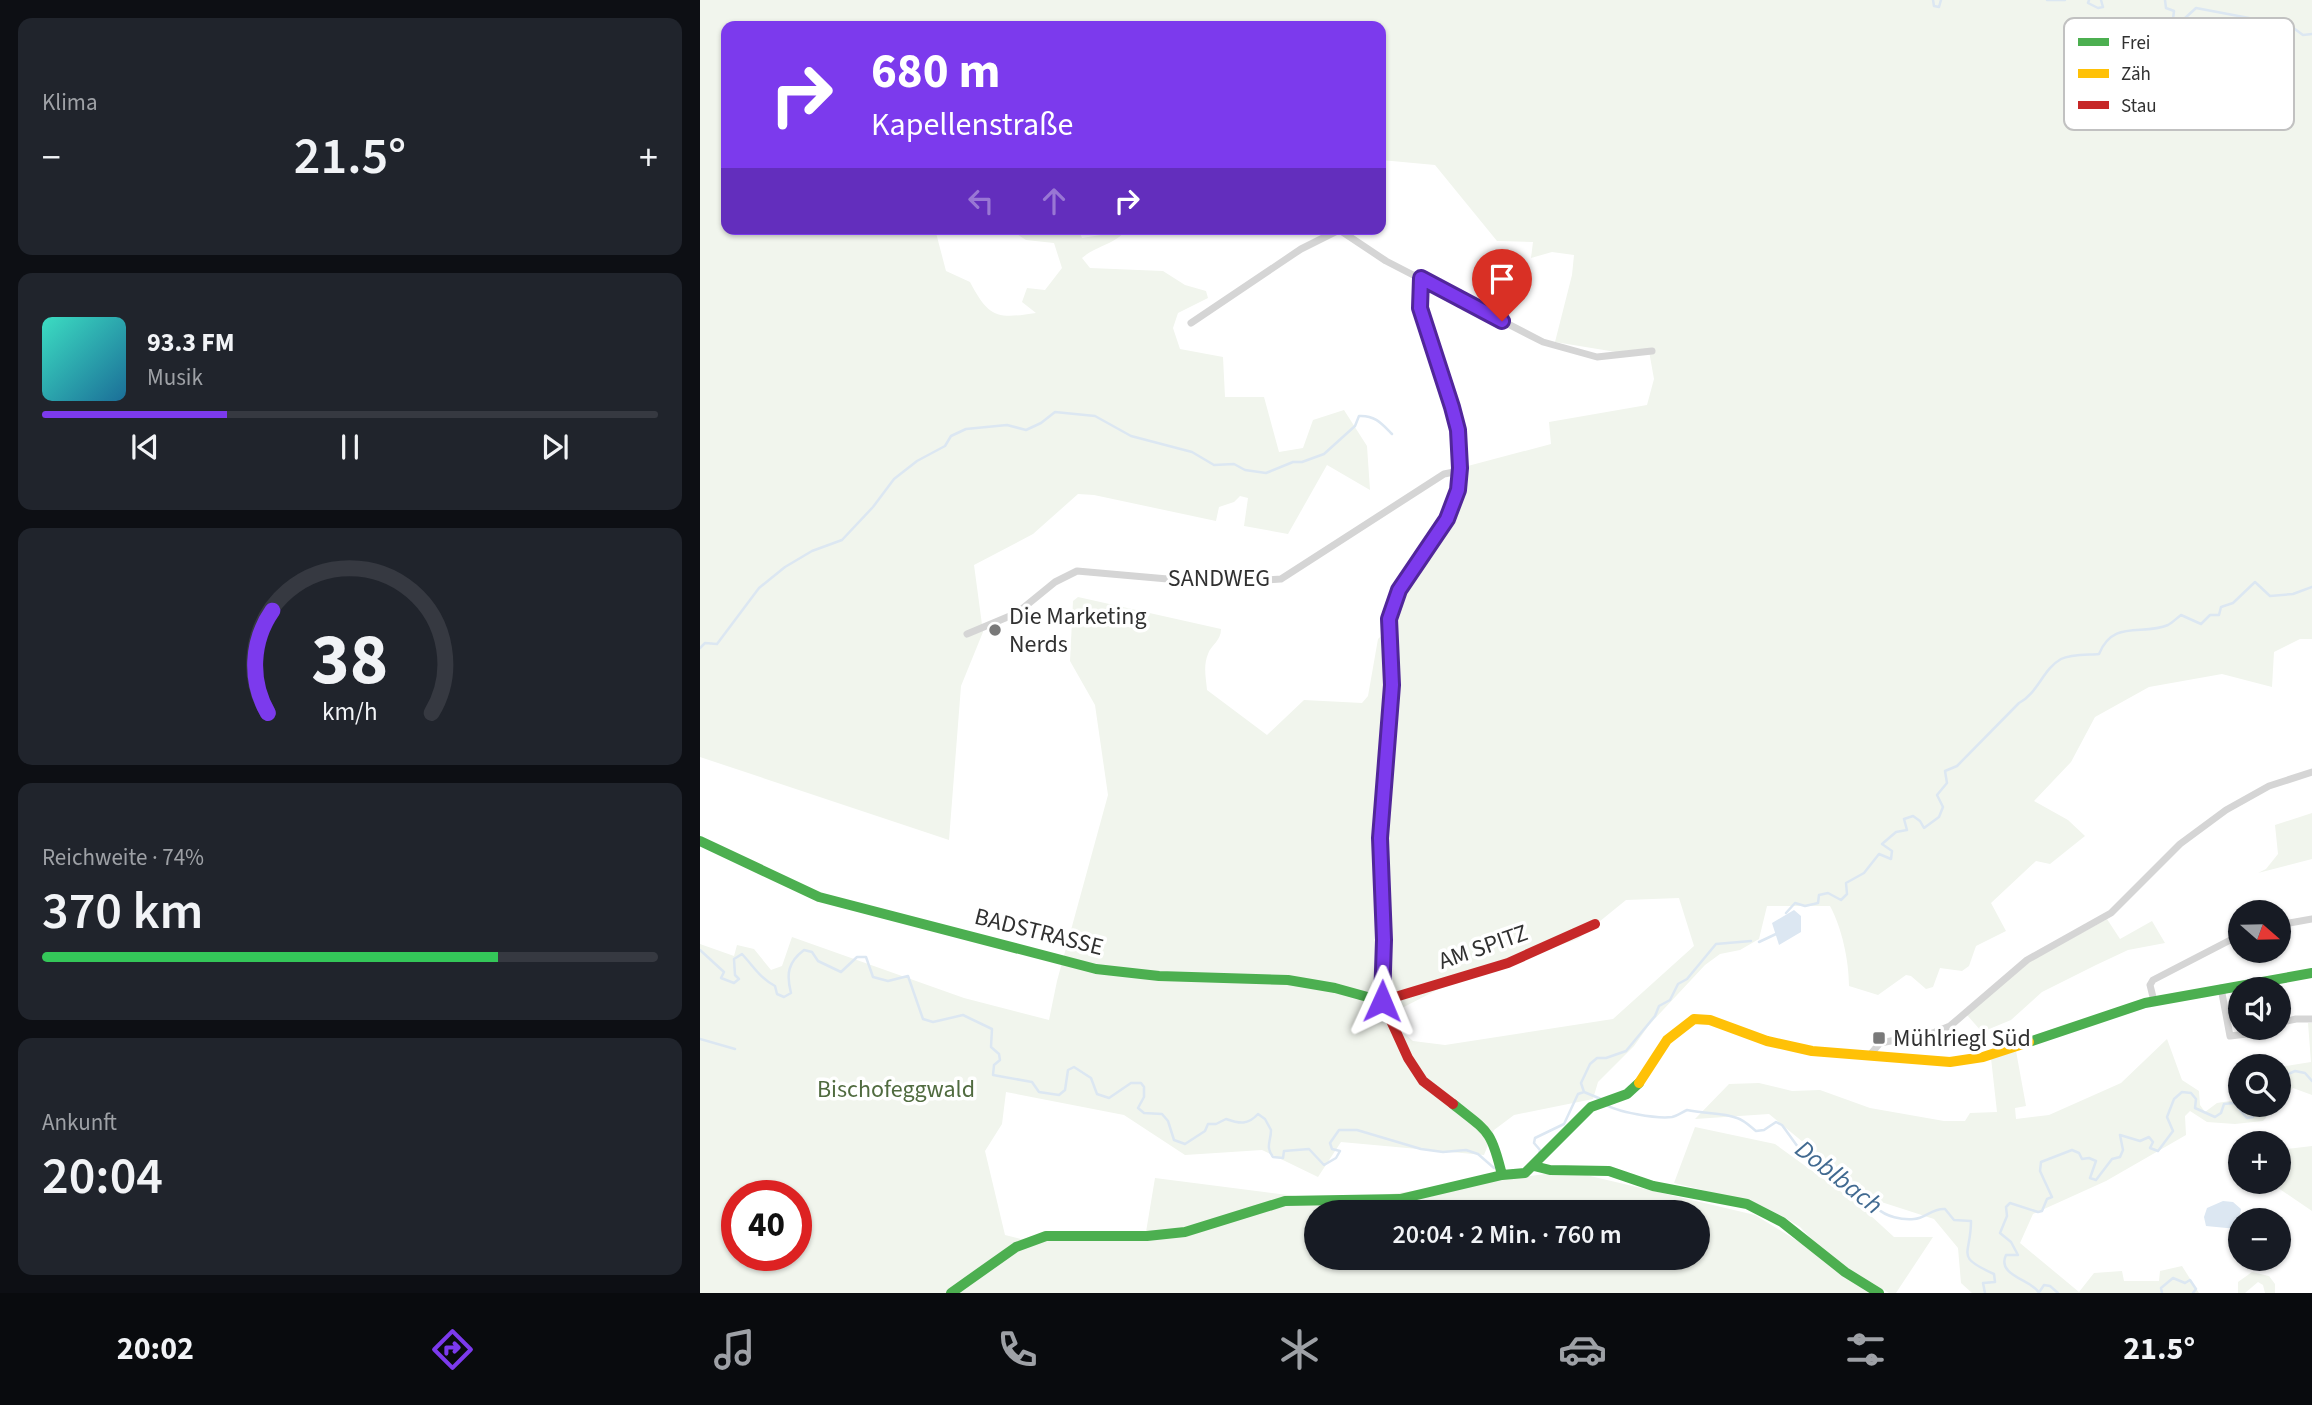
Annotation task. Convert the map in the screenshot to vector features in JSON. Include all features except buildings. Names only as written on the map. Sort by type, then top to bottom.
[{"type":"street","points":[[1191,323],[1301,249],[1329,235]]},
{"type":"street","points":[[1347,235],[1386,261],[1515,329],[1571,352],[1606,358],[1652,351]]},
{"type":"street","points":[[1421,278],[1420,308],[1458,430],[1458,490],[1447,519],[1399,590],[1389,619],[1392,685],[1380,838],[1384,940],[1382,1001],[1408,1058],[1423,1082],[1488,1132],[1494,1141],[1502,1175]]},
{"type":"street","name":"SANDWEG","points":[[967,634],[1017,613],[1055,582],[1077,571],[1213,583],[1281,579],[1444,474],[1459,471]]},
{"type":"street","points":[[1869,1056],[1880,1043],[1933,1033],[1950,1026],[2027,960],[2111,914],[2180,844],[2226,810],[2269,786],[2312,772]]},
{"type":"street","name":"BADSTRASSE","points":[[700,841],[819,897],[1096,969],[1158,976],[1288,980],[1335,988],[1382,1001]]},
{"type":"street","points":[[2291,923],[2312,919]]},
{"type":"street","name":"AM SPITZ","points":[[1382,1001],[1508,964],[1595,924]]},
{"type":"street","points":[[2154,1001],[2150,985],[2153,980],[2228,941]]},
{"type":"street","points":[[951,1293],[1016,1247],[1046,1236],[1147,1236],[1185,1232],[1285,1201],[1399,1199],[1502,1175],[1525,1173],[1583,1114],[1602,1101],[1628,1094],[1639,1083],[1667,1040],[1694,1019],[1710,1020],[1767,1041],[1795,1048],[1929,1062],[1962,1061],[2154,1001],[2312,973]]},
{"type":"street","points":[[2221,988],[2228,1025]]},
{"type":"street","points":[[2291,1019],[2312,1019]]},
{"type":"street","points":[[1534,1166],[1544,1171],[1586,1169],[1613,1172],[1654,1186],[1750,1205],[1783,1224],[1844,1273],[1880,1293]]},
{"type":"green space","name":"Bischofeggwald","points":[[700,0],[2312,0],[2312,639],[2300,639],[2274,652],[2272,687],[2222,674],[2149,687],[2095,717],[2071,762],[2034,801],[2068,820],[2085,836],[2050,864],[2036,861],[1991,903],[2006,931],[1976,946],[1969,966],[1962,971],[1940,968],[1933,987],[1926,989],[1906,975],[1878,995],[1849,986],[1844,945],[1830,906],[1767,906],[1759,939],[1740,950],[1720,954],[1705,965],[1649,1025],[1634,1046],[1598,1082],[1593,1099],[1514,1115],[1494,1130],[1484,1155],[1341,1142],[1318,1177],[1262,1150],[1185,1155],[1124,1115],[1006,1092],[1002,1124],[985,1151],[1005,1235],[1025,1240],[1146,1232],[1155,1178],[1327,1200],[1304,1200],[1304,1270],[1710,1270],[1710,1204],[1755,1215],[1883,1293],[700,1293],[700,944],[734,956],[737,945],[754,949],[771,970],[782,966],[792,937],[964,998],[1049,1020],[1057,981],[1108,795],[1095,705],[1070,661],[1073,601],[1078,597],[1221,629],[1206,658],[1207,690],[1267,735],[1304,700],[1362,703],[1368,696],[1378,639],[1392,626],[1401,594],[1452,519],[1464,467],[1551,444],[1549,422],[1647,405],[1654,379],[1649,351],[1616,352],[1555,342],[1572,275],[1574,255],[1552,252],[1531,258],[1533,242],[1497,241],[1435,165],[1386,160],[1386,21],[721,21],[721,235],[937,235],[946,271],[970,282],[989,309],[1012,316],[1036,313],[1022,302],[1027,288],[1045,290],[1062,268],[1054,243],[1026,240],[1018,235],[1081,235],[1082,238],[1121,235],[1082,258],[1090,268],[1163,271],[1185,285],[1206,291],[1208,298],[1178,313],[1173,328],[1180,349],[1223,357],[1225,397],[1264,397],[1279,452],[1303,448],[1313,420],[1344,410],[1367,446],[1370,490],[1327,465],[1288,534],[1244,526],[1248,498],[1240,496],[1234,502],[1219,507],[1216,521],[1078,494],[1033,534],[974,565],[983,632],[961,686],[949,840],[700,757]],"holes":[[[1679,898],[1694,946],[1613,1019],[1445,1045],[1413,1041],[1399,1029],[1394,1019],[1400,1009],[1464,976],[1578,939],[1626,900]]]},
{"type":"green space","points":[[2312,813],[2312,859],[2258,873],[2266,869],[2278,854],[2275,825]]},
{"type":"green space","points":[[2107,919],[2120,939],[2152,921],[2165,943],[2128,950],[2096,965],[2042,992],[2011,1020],[1982,1032],[1967,1015],[2029,962]]},
{"type":"green space","points":[[2308,1023],[2312,1023],[2312,1095],[2293,1088],[2291,1090],[2291,1065],[2311,1062]]},
{"type":"green space","points":[[2167,1039],[2182,1080],[2199,1091],[2200,1105],[2205,1112],[2217,1103],[2228,1101],[2228,1117],[2267,1117],[2263,1121],[2235,1124],[2207,1122],[2190,1111],[2185,1116],[2186,1135],[2106,1181],[2033,1214],[2020,1243],[2079,1292],[2094,1273],[2122,1271],[2124,1281],[2159,1281],[2160,1271],[2182,1266],[2199,1293],[1972,1293],[1961,1283],[1958,1248],[1934,1219],[1872,1199],[1769,1114],[1695,1119],[1729,1084],[1759,1083],[1792,1091],[1820,1090],[1870,1108],[1944,1121],[1965,1121],[1970,1113],[1997,1112],[1991,1058],[2016,1051],[2026,1106],[2015,1108],[2016,1119],[2049,1115],[2121,1083]]},
{"type":"green space","points":[[1695,1127],[1775,1144],[1858,1204],[1894,1237],[1933,1237],[1896,1293],[1889,1293],[1829,1257],[1800,1227],[1782,1216],[1758,1204],[1674,1183]]},
{"type":"green space","points":[[2312,1146],[2312,1211],[2287,1194],[2291,1194],[2291,1149]]},
{"type":"green space","points":[[1569,1171],[1692,1200],[1343,1200]]},
{"type":"green space","points":[[2252,1272],[2269,1276],[2275,1284],[2275,1293],[2265,1293],[2263,1285],[2258,1282],[2245,1293],[2238,1293],[2238,1282]]},
{"type":"shaded area","points":[[1794,910],[1801,916],[1801,932],[1779,945],[1772,923]]},
{"type":"shaded area","points":[[2223,1201],[2233,1202],[2240,1208],[2228,1208],[2228,1228],[2206,1226],[2204,1217],[2207,1208]]},
{"type":"waterway","points":[[1933,0],[1934,6],[1939,7],[1941,0]]},
{"type":"waterway","points":[[2047,0],[2065,0]]},
{"type":"waterway","points":[[2089,0],[2088,3],[2098,8],[2103,7],[2101,0]]},
{"type":"waterway","points":[[2165,0],[2166,8],[2174,11],[2173,18]]},
{"type":"waterway","points":[[2185,18],[2196,8],[2249,18]]},
{"type":"waterway","points":[[2294,28],[2303,35],[2312,34]]},
{"type":"waterway","points":[[700,648],[705,643],[717,644],[759,588],[785,567],[812,551],[842,540],[873,507],[894,479],[917,461],[945,446],[951,436],[966,429],[1007,425],[1026,430],[1055,412],[1095,416],[1131,436],[1192,452],[1214,465],[1234,464],[1245,470],[1266,473],[1324,454],[1355,426],[1359,416],[1374,419],[1392,434]]},
{"type":"waterway","points":[[1786,913],[1795,903],[1805,906],[1818,903],[1819,895],[1828,893],[1841,900],[1847,894],[1846,883],[1864,873],[1879,854],[1891,859],[1892,851],[1882,844],[1896,832],[1907,830],[1904,819],[1913,816],[1924,828],[1939,817],[1943,807],[1937,795],[1947,783],[1945,771],[1957,766],[2026,699],[2061,659],[2075,655],[2099,654],[2105,643],[2120,632],[2158,628],[2168,625],[2181,615],[2201,624],[2210,615],[2219,615],[2221,607],[2233,603],[2255,582],[2270,596],[2293,594],[2312,587]]},
{"type":"waterway","points":[[1759,942],[1776,934]]},
{"type":"waterway","points":[[1584,1092],[1581,1083],[1590,1064],[1597,1058],[1606,1058],[1626,1051],[1655,1016],[1659,1006],[1670,1000],[1678,984],[1687,979],[1716,944],[1751,941]]},
{"type":"waterway","name":"Doblbach","points":[[700,950],[724,972],[721,978],[734,983],[739,979],[735,975],[734,959],[742,954],[761,976],[775,986],[777,994],[784,997],[791,993],[789,974],[792,964],[804,950],[812,952],[818,961],[841,972],[857,957],[866,957],[873,977],[888,981],[908,976],[923,1019],[933,1022],[963,1015],[992,1029],[991,1047],[999,1054],[1000,1060],[994,1065],[993,1075],[1032,1082],[1039,1092],[1059,1095],[1065,1090],[1068,1070],[1074,1067],[1091,1078],[1097,1094],[1109,1098],[1131,1083],[1141,1083],[1144,1097],[1138,1108],[1144,1113],[1162,1114],[1168,1121],[1174,1140],[1185,1144],[1205,1131],[1208,1124],[1216,1124],[1226,1119],[1244,1122],[1258,1114],[1265,1119],[1271,1130],[1269,1147],[1273,1157],[1283,1158],[1284,1151],[1309,1149],[1324,1165],[1336,1158],[1340,1151],[1332,1149],[1330,1143],[1339,1130],[1357,1130],[1421,1149],[1443,1152],[1466,1150],[1478,1154],[1494,1168]]},
{"type":"waterway","points":[[700,1039],[735,1049]]},
{"type":"waterway","name":"Doblbach","points":[[2291,1073],[2305,1073],[2312,1081]]},
{"type":"waterway","name":"Doblbach","points":[[1539,1154],[1540,1150],[1534,1143],[1535,1138],[1564,1124],[1578,1094],[1584,1092],[1601,1099]]},
{"type":"waterway","name":"Doblbach","points":[[2039,1293],[2006,1268],[2006,1255],[2018,1255],[2011,1242],[2000,1233],[2007,1216],[2006,1207],[2010,1203],[2038,1212],[2042,1211],[2047,1199],[2052,1197],[2040,1171],[2041,1162],[2072,1150],[2079,1153],[2082,1159],[2096,1161],[2090,1178],[2096,1180],[2112,1159],[2120,1157],[2123,1150],[2120,1135],[2140,1141],[2149,1137],[2153,1142],[2150,1148],[2158,1151],[2173,1131],[2167,1117],[2174,1099],[2182,1092],[2191,1093],[2196,1099],[2195,1108],[2215,1117],[2221,1113],[2224,1104],[2228,1104]]},
{"type":"waterway","name":"Doblbach","points":[[1605,1104],[1627,1112],[1657,1117],[1672,1117],[1687,1110],[1731,1116],[1742,1120],[1756,1131],[1764,1130],[1776,1122],[1782,1125],[1803,1154],[1838,1174],[1847,1187],[1867,1196],[1885,1214],[1914,1219],[1945,1209],[1954,1220],[1971,1221],[1969,1259],[1994,1274],[1995,1282],[1983,1283],[1985,1293]]},
{"type":"waterway","name":"Doblbach","points":[[2246,1117],[2253,1117]]},
{"type":"waterway","points":[[2162,1293],[2161,1288],[2173,1278],[2185,1283],[2190,1280],[2196,1289],[2193,1293]]},
{"type":"waterway","points":[[2040,1291],[2044,1285],[2050,1286],[2058,1293]]},
{"type":"traffic: fast","points":[[1383,913],[1379,838],[1392,685],[1389,619],[1399,591],[1447,519],[1458,490],[1458,430],[1420,308],[1421,278]]},
{"type":"traffic: fast","points":[[700,841],[819,897],[1096,969],[1159,976],[1288,980],[1335,988],[1382,1001]]},
{"type":"traffic: fast","points":[[2029,1042],[2145,1003],[2312,973]]},
{"type":"traffic: fast","points":[[951,1293],[1016,1247],[1046,1236],[1147,1236],[1185,1232],[1285,1201],[1400,1199],[1502,1175],[1525,1173],[1591,1107],[1627,1094],[1639,1083]]},
{"type":"traffic: fast","points":[[1453,1104],[1474,1120],[1491,1140],[1502,1175]]},
{"type":"traffic: fast","points":[[1534,1166],[1550,1170],[1609,1171],[1653,1186],[1747,1204],[1782,1222],[1845,1272],[1879,1293]]},
{"type":"traffic: slow","points":[[1639,1083],[1667,1040],[1694,1019],[1710,1020],[1767,1041],[1812,1051],[1950,1062],[1983,1057],[2029,1042]]},
{"type":"traffic: jam","points":[[1383,913],[1382,1001],[1408,1058],[1423,1081],[1453,1104]]},
{"type":"traffic: jam","points":[[1382,1001],[1508,963],[1595,924]]},
{"type":"place","name":"Die Marketing Nerds","points":[[995,630]]},
{"type":"place","name":"Mühlriegl Süd","points":[[1879,1038]]},
{"type":"route","points":[[1382,1001],[1384,940],[1380,838],[1392,685],[1389,619],[1399,590],[1447,519],[1458,490],[1460,468],[1458,430],[1420,308],[1421,278],[1502,321]]}]
